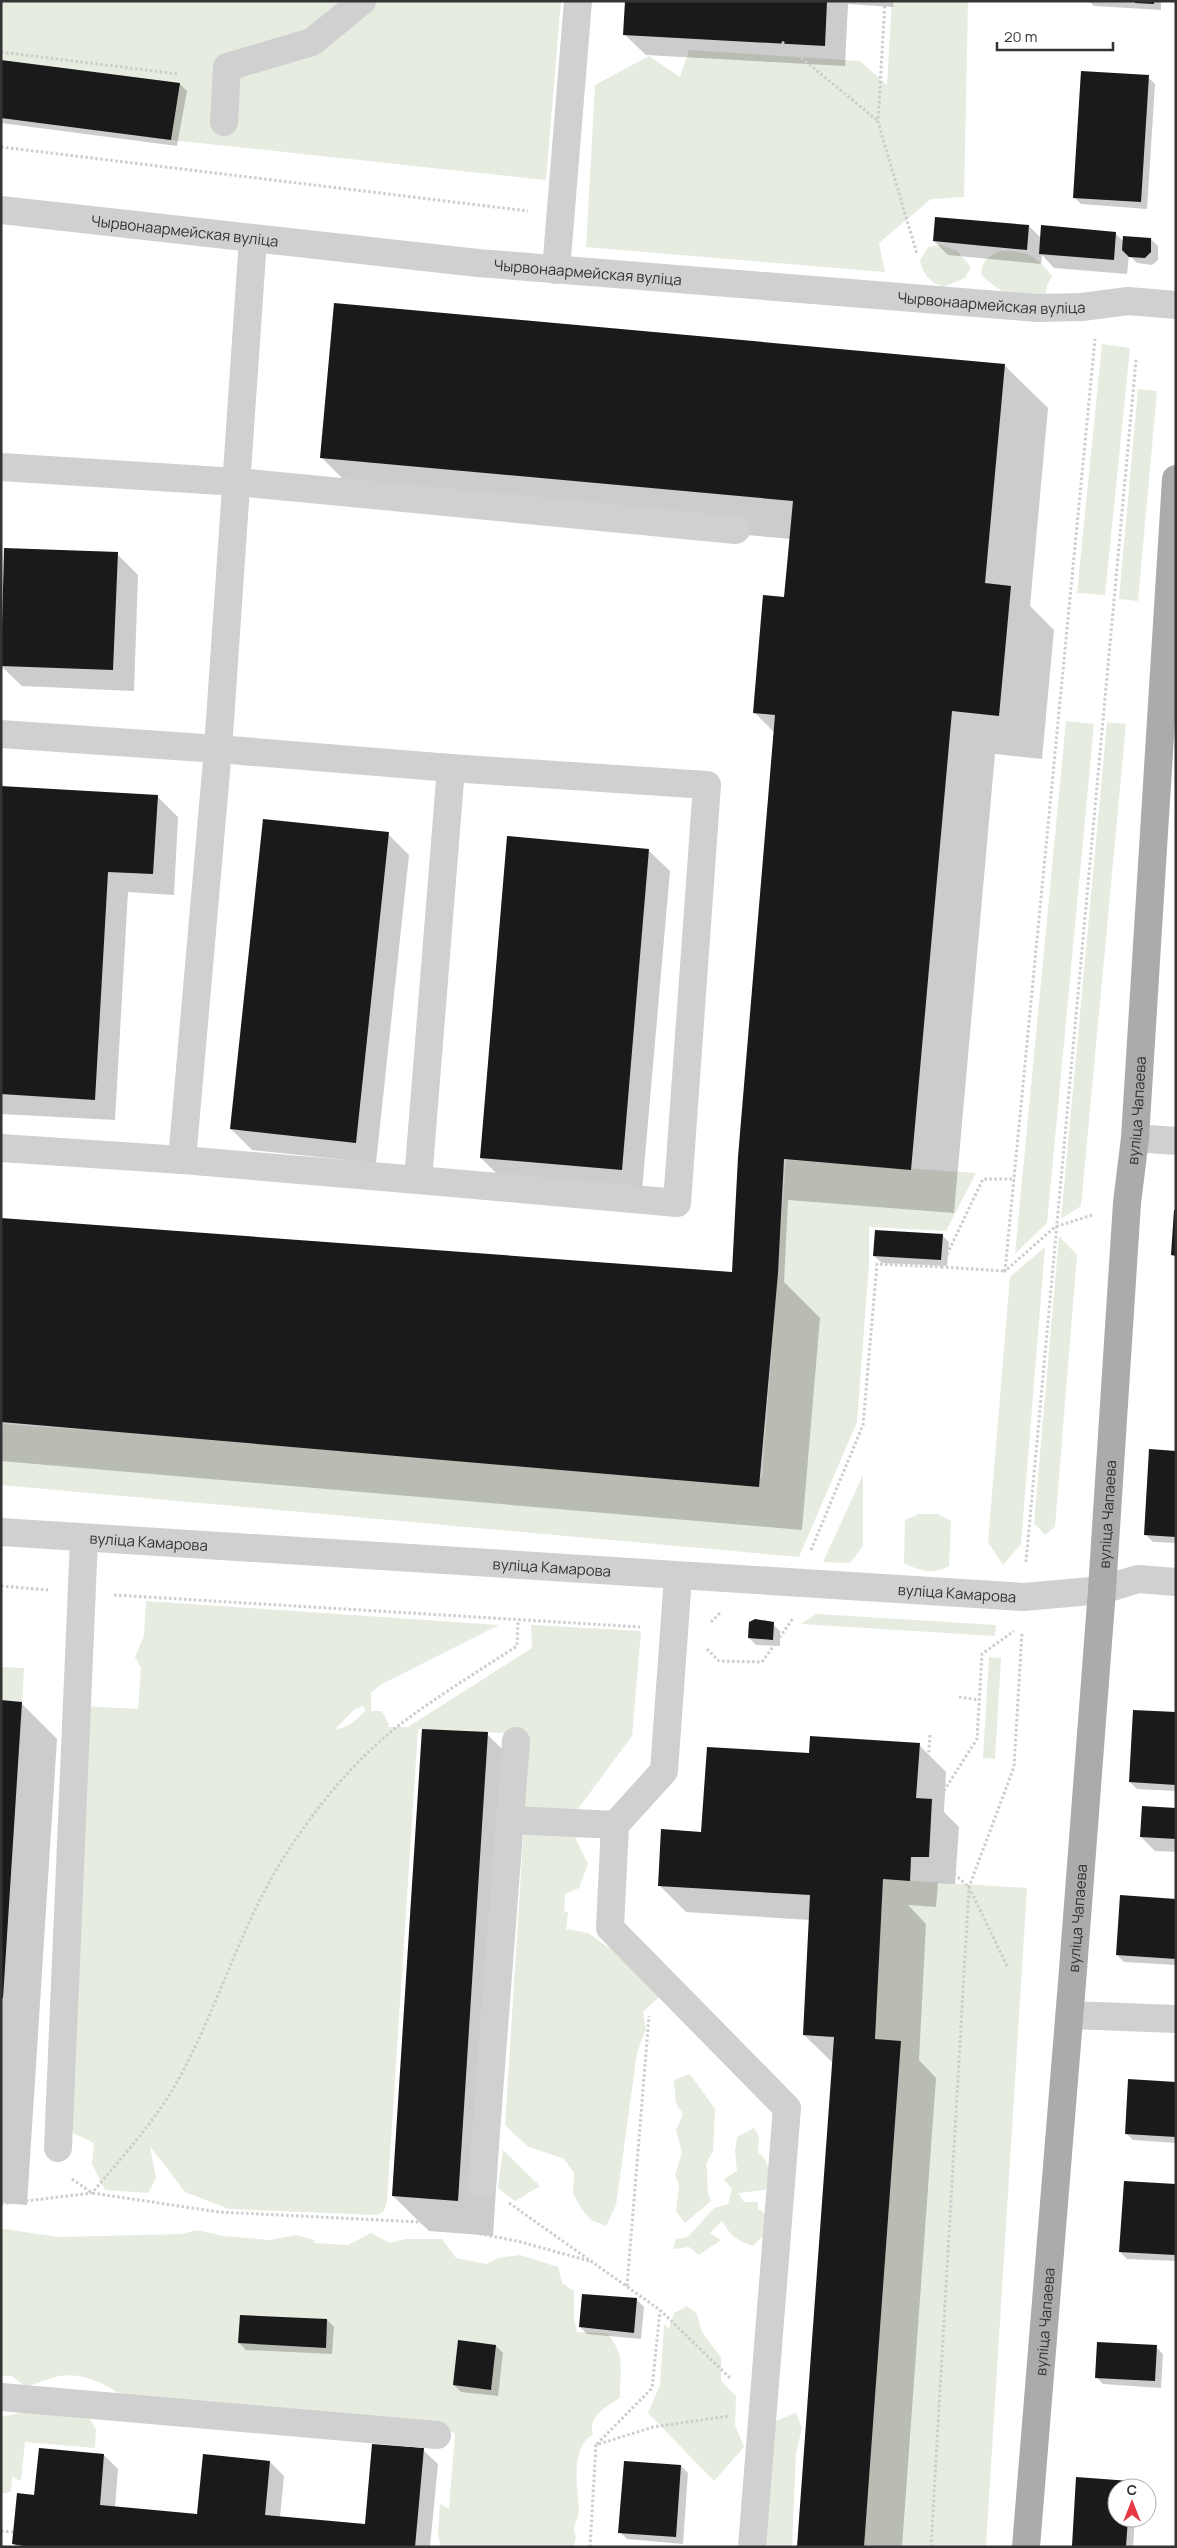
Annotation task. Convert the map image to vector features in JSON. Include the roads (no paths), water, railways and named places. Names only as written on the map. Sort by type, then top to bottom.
[{"type":"main road","name":"вуліца Чапаева","points":[[1026,2547],[1070,2015],[1102,1590],[1127,1203],[1134,1138],[1176,479]]},
{"type":"street","points":[[224,122],[227,67],[312,42],[362,1]]},
{"type":"street","points":[[556,270],[578,1]]},
{"type":"street","name":"Чырвонаармейская вуліца","points":[[1,210],[253,239],[556,270],[1037,308],[1082,307],[1128,301],[1176,305]]},
{"type":"street","points":[[182,1160],[218,749],[253,239]]},
{"type":"street","points":[[1,467],[237,482],[736,530]]},
{"type":"street","points":[[1,734],[707,785],[677,1203],[182,1160],[1,1148]]},
{"type":"street","points":[[418,1180],[451,768]]},
{"type":"street","points":[[1134,1138],[1176,1141]]},
{"type":"street","name":"вуліца Камарова","points":[[1,1532],[678,1577],[1024,1597],[1102,1590],[1138,1579],[1176,1582]]},
{"type":"street","points":[[58,2148],[84,1539]]},
{"type":"street","points":[[678,1577],[664,1771],[615,1825],[610,1928],[652,1973],[787,2108],[752,2547]]},
{"type":"street","points":[[482,2184],[516,1742]]},
{"type":"street","points":[[511,1820],[615,1825]]},
{"type":"street","points":[[1070,2015],[1176,2018]]},
{"type":"street","points":[[1,2397],[437,2435]]}]
